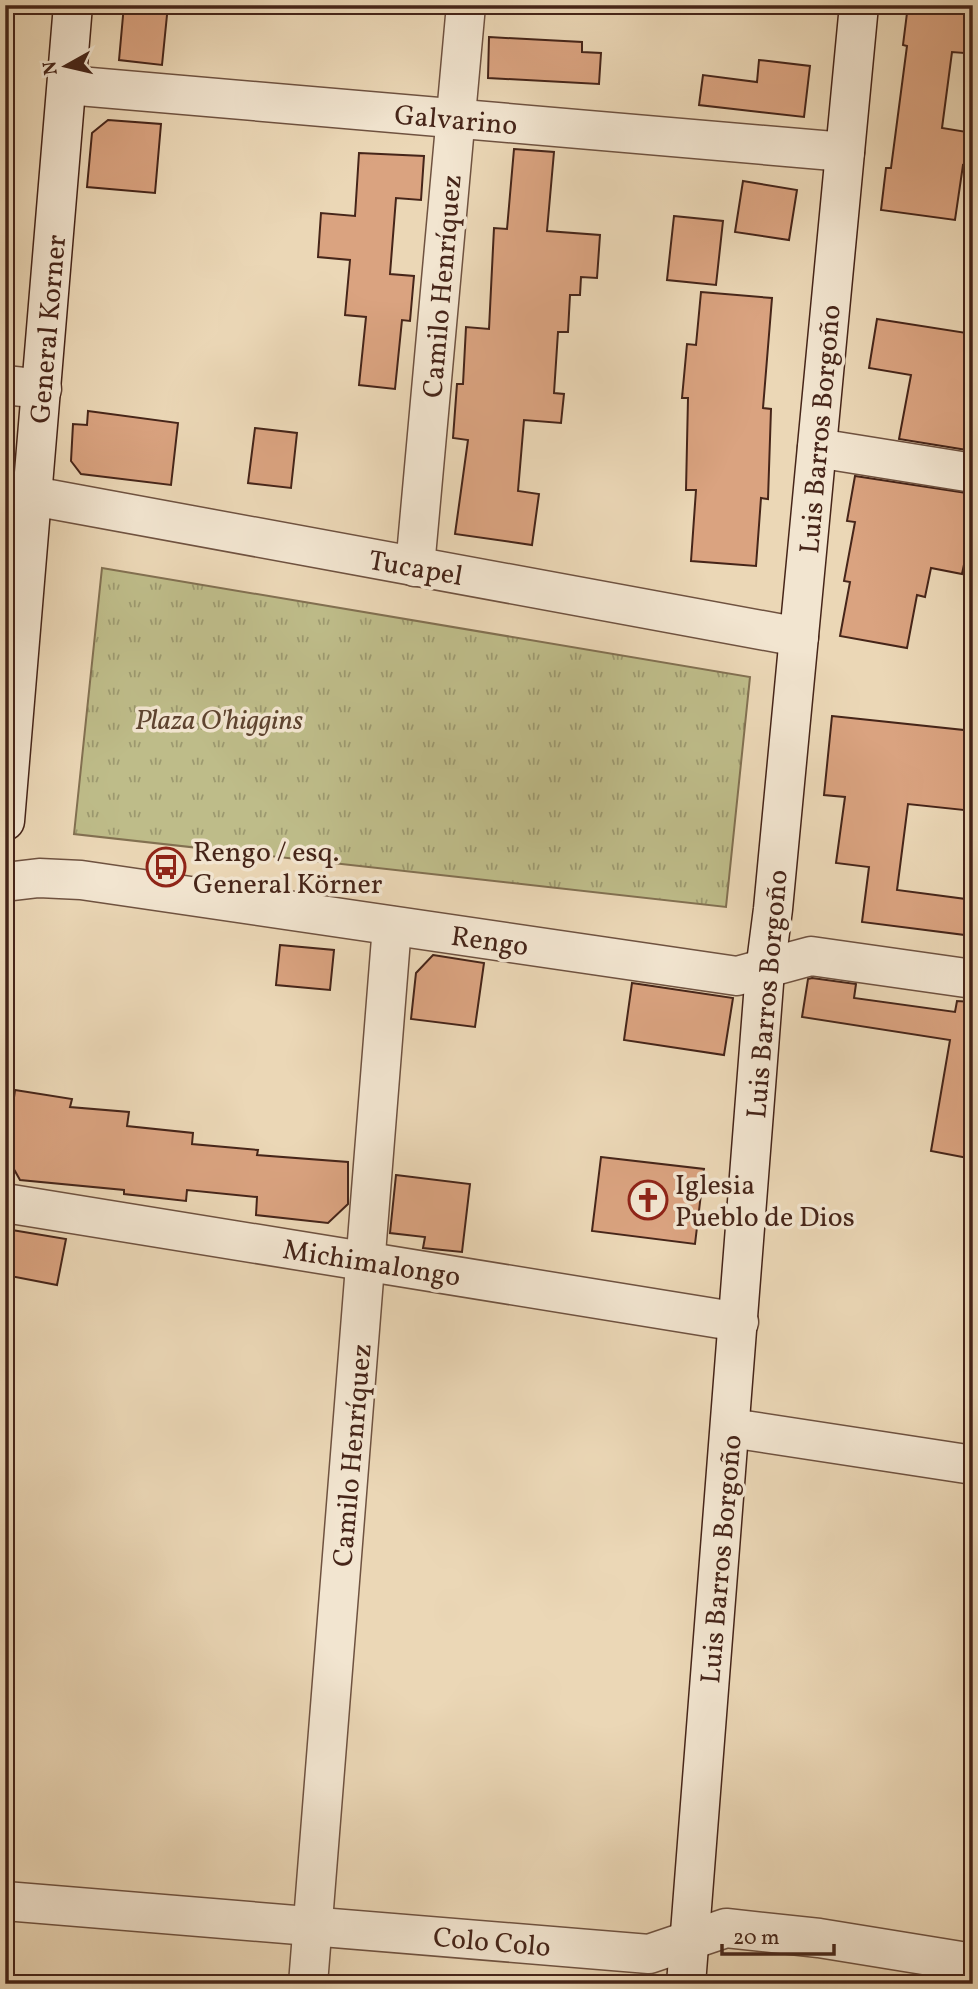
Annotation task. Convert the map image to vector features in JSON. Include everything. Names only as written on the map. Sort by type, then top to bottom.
[{"type":"street","name":"General Korner","points":[[5,821],[33,496],[24,387],[67,85],[73,5]]},
{"type":"street","name":"Camilo Henríquez","points":[[415,567],[466,5]]},
{"type":"street","name":"Luis Barros Borgoño","points":[[686,1984],[765,971],[774,909],[859,5]]},
{"type":"street","name":"Galvarino","points":[[67,85],[845,152]]},
{"type":"street","points":[[817,448],[973,473]]},
{"type":"street","name":"Tucapel","points":[[33,496],[799,637]]},
{"type":"street","name":"Rengo","points":[[5,882],[39,878],[82,880],[737,976],[765,971],[811,956],[973,979]]},
{"type":"street","name":"Camilo Henríquez","points":[[308,1984],[392,926]]},
{"type":"street","name":"Michimalongo","points":[[5,1203],[739,1322]]},
{"type":"street","points":[[731,1428],[973,1465]]},
{"type":"street","name":"Colo Colo","points":[[5,1901],[649,1954],[726,1928],[819,1938],[973,1963]]},
{"type":"green space","name":"Plaza O'higgins","points":[[102,568],[750,677],[726,907],[74,834]]},
{"type":"building","points":[[124,5],[168,5],[162,65],[119,60]]},
{"type":"building","points":[[908,5],[970,5],[964,53],[952,52],[942,128],[973,133],[973,167],[963,165],[955,220],[881,210],[886,168],[891,168],[907,46],[903,45]]},
{"type":"building","points":[[489,37],[582,42],[582,52],[601,53],[599,84],[488,78]]},
{"type":"building","points":[[759,60],[810,66],[804,117],[699,105],[703,75],[757,82]]},
{"type":"building","points":[[108,120],[161,124],[155,193],[87,187],[92,133]]},
{"type":"building","points":[[514,149],[554,152],[547,231],[600,235],[597,278],[581,277],[580,295],[570,295],[568,332],[558,332],[554,393],[564,394],[561,423],[524,420],[518,491],[539,494],[532,545],[455,534],[468,440],[453,438],[457,384],[463,384],[466,327],[489,329],[494,228],[507,229]]},
{"type":"building","points":[[359,153],[424,156],[421,200],[396,198],[390,274],[414,276],[410,321],[402,320],[395,389],[359,385],[366,317],[345,315],[350,260],[318,257],[321,213],[355,216]]},
{"type":"building","points":[[743,181],[797,190],[789,240],[735,232]]},
{"type":"building","points":[[674,216],[723,221],[716,285],[667,280]]},
{"type":"building","points":[[701,292],[772,298],[763,408],[771,409],[768,499],[761,498],[756,566],[691,561],[696,490],[686,490],[688,398],[682,398],[687,344],[696,345]]},
{"type":"building","points":[[877,319],[973,334],[973,451],[899,439],[911,375],[869,368]]},
{"type":"building","points":[[88,411],[178,423],[171,485],[81,474],[71,461],[73,424],[87,425]]},
{"type":"building","points":[[255,428],[297,433],[291,488],[248,483]]},
{"type":"building","points":[[855,476],[973,494],[973,541],[969,541],[962,574],[931,568],[925,597],[917,595],[907,648],[840,636],[850,582],[844,581],[855,522],[847,521]]},
{"type":"building","points":[[832,716],[973,731],[973,811],[908,804],[897,890],[973,900],[973,936],[862,922],[869,867],[836,863],[845,797],[824,795]]},
{"type":"building","points":[[280,945],[334,950],[330,990],[276,985]]},
{"type":"building","points":[[433,955],[484,963],[475,1027],[411,1019],[416,973]]},
{"type":"building","points":[[808,979],[856,984],[854,998],[955,1012],[957,1001],[973,1002],[973,1159],[931,1151],[950,1040],[802,1017]]},
{"type":"building","points":[[632,983],[733,998],[724,1055],[624,1040]]},
{"type":"building","points":[[15,1090],[72,1099],[70,1107],[129,1112],[127,1126],[193,1133],[192,1144],[258,1150],[257,1155],[348,1162],[348,1204],[328,1223],[256,1215],[257,1197],[187,1190],[186,1201],[124,1194],[124,1190],[20,1180],[6,1155]]},
{"type":"building","name":"Iglesia Pueblo de Dios","points":[[601,1157],[704,1169],[695,1244],[592,1231]]},
{"type":"building","points":[[396,1175],[470,1184],[462,1252],[423,1248],[425,1237],[390,1233]]},
{"type":"building","points":[[12,1230],[66,1239],[57,1285],[5,1275]]},
{"type":"place","name":"Rengo / esq. General Körner","points":[[166,867]]},
{"type":"place","name":"Iglesia Pueblo de Dios","points":[[648,1200]]}]
